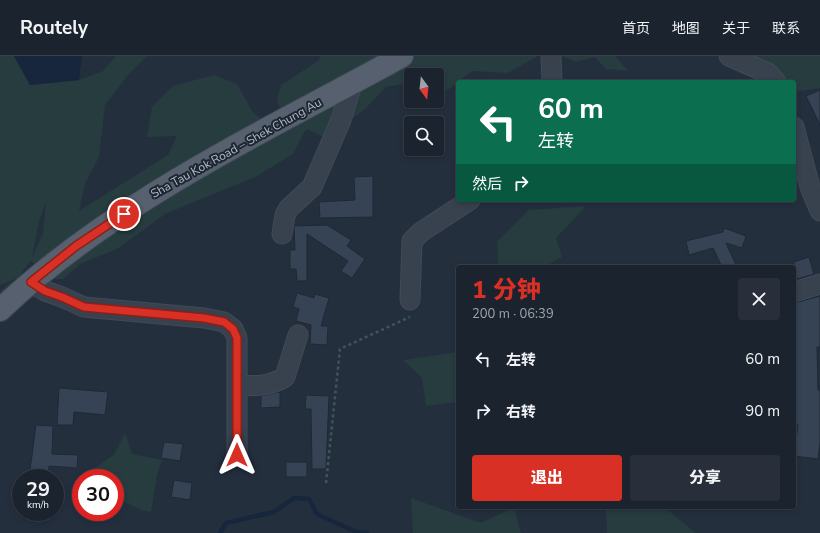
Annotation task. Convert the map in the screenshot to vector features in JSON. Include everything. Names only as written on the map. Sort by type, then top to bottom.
[{"type":"main road","name":"Sha Tau Kok Road – Shek Chung Au","points":[[0,310],[31,282],[76,246],[147,198],[402,56]]},
{"type":"street","points":[[551,56],[552,80]]},
{"type":"street","points":[[729,56],[768,73],[774,80]]},
{"type":"street","points":[[282,234],[285,215],[289,208],[312,187],[341,120],[352,84]]},
{"type":"street","points":[[796,134],[810,187],[820,211]]},
{"type":"street","points":[[410,300],[412,241],[420,232],[467,202]]},
{"type":"street","points":[[31,282],[45,291],[84,307],[204,318],[224,322],[233,329],[237,338],[237,455]]},
{"type":"street","points":[[796,291],[820,284]]},
{"type":"street","points":[[237,385],[264,386],[275,383],[285,377],[298,335]]},
{"type":"path","points":[[326,483],[340,349],[410,318],[410,300]]},
{"type":"green space","points":[[0,56],[14,56],[30,85],[79,80],[103,71],[116,56],[147,56],[128,75],[105,105],[99,157],[85,184],[79,211],[168,155],[177,136],[147,137],[152,107],[173,86],[214,75],[237,84],[252,111],[270,127],[283,120],[277,99],[281,85],[318,61],[320,56],[538,56],[508,73],[472,71],[460,80],[456,80],[456,84],[444,91],[444,68],[404,68],[404,84],[386,87],[365,109],[326,138],[306,129],[293,154],[257,176],[165,214],[117,249],[80,264],[63,279],[45,279],[31,260],[19,276],[23,280],[0,297],[1,290],[17,278],[0,285]],"holes":[[[46,202],[43,233],[32,258],[39,221]]]},
{"type":"green space","points":[[561,56],[615,56],[628,71],[606,69],[595,57],[576,62]]},
{"type":"green space","points":[[740,56],[820,56],[820,88],[796,92],[796,80],[761,80]]},
{"type":"green space","points":[[586,206],[556,238],[562,257],[548,265],[498,265],[497,242],[529,210]]},
{"type":"green space","points":[[456,352],[456,402],[426,406],[422,378],[403,360]]},
{"type":"green space","points":[[125,433],[132,454],[162,460],[157,475],[151,512],[141,510],[124,502],[124,469],[93,469],[114,455]]},
{"type":"green space","points":[[411,498],[481,523],[510,509],[515,509],[521,533],[413,533]]},
{"type":"green space","points":[[606,509],[666,509],[696,533],[607,533]]},
{"type":"water","points":[[14,56],[82,56],[79,80],[30,85]]},
{"type":"building","points":[[820,90],[820,125],[806,96]]},
{"type":"building","points":[[373,176],[373,217],[320,218],[319,202],[355,200],[354,177]]},
{"type":"building","points":[[327,225],[351,240],[347,246],[365,259],[352,278],[341,271],[348,261],[307,234],[307,281],[297,281],[296,269],[290,269],[290,250],[295,250],[294,226]]},
{"type":"building","points":[[724,228],[746,236],[742,248],[726,243],[736,265],[721,265],[713,248],[689,255],[686,241],[723,232]]},
{"type":"building","points":[[809,257],[814,274],[796,279],[796,265],[794,265],[794,262]]},
{"type":"building","points":[[297,293],[314,298],[315,294],[329,298],[321,326],[328,326],[327,345],[310,344],[311,325],[296,321],[299,309],[293,307]]},
{"type":"building","points":[[820,296],[820,347],[817,347],[818,390],[820,391],[820,442],[818,459],[796,456],[798,425],[796,424],[796,302]]},
{"type":"building","points":[[59,388],[108,392],[105,415],[74,412],[73,425],[57,425]]},
{"type":"building","points":[[280,392],[280,407],[261,408],[261,396]]},
{"type":"building","points":[[306,395],[329,396],[326,469],[312,469],[311,409],[305,409]]},
{"type":"building","points":[[36,425],[53,426],[52,454],[78,455],[77,468],[49,466],[49,469],[30,469]]},
{"type":"building","points":[[164,442],[183,444],[180,461],[161,458]]},
{"type":"building","points":[[286,462],[307,462],[307,477],[286,477]]},
{"type":"building","points":[[174,480],[192,483],[190,500],[171,497]]},
{"type":"waterway","points":[[220,533],[226,523],[274,512],[294,498],[309,499],[317,514],[356,532],[367,533]]},
{"type":"route","points":[[124,214],[76,246],[31,282],[45,291],[84,307],[204,318],[224,322],[233,329],[237,338],[237,455]]}]
